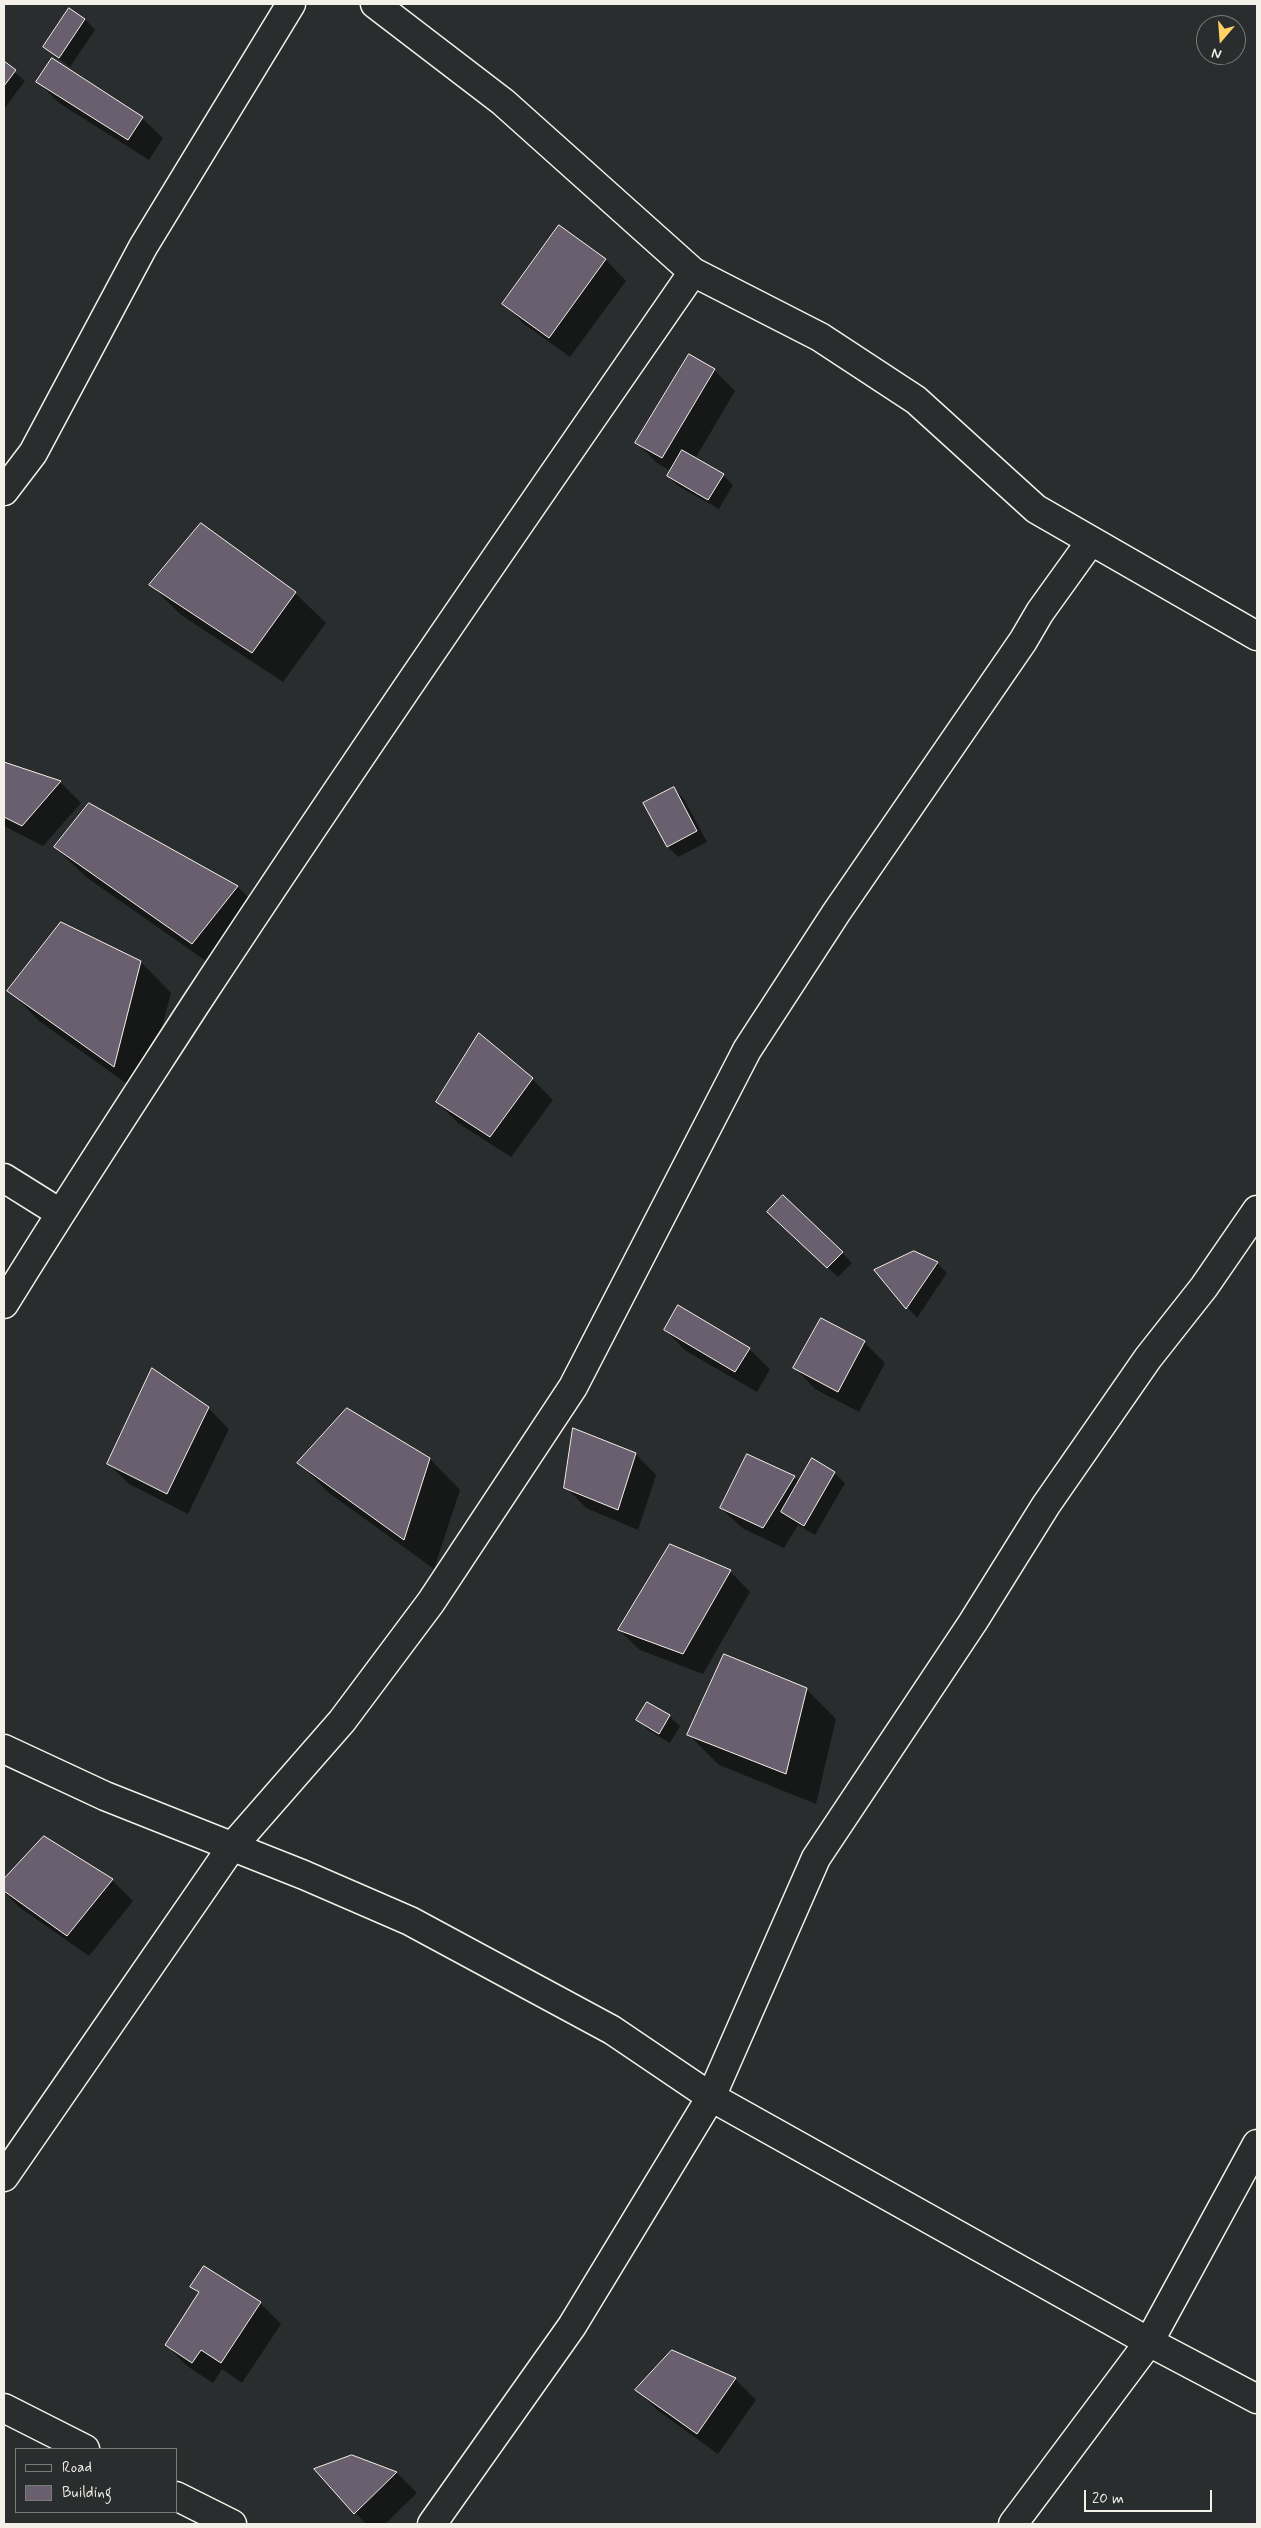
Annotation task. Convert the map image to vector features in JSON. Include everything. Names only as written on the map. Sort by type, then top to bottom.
[{"type":"street","points":[[4,491],[33,453],[143,247],[291,4]]},
{"type":"street","points":[[375,4],[503,102],[693,272],[820,337],[916,400],[1036,508],[1257,636]]},
{"type":"street","points":[[4,1304],[60,1212],[261,904],[446,628],[693,272]]},
{"type":"street","points":[[4,2177],[231,1848],[342,1721],[419,1618],[573,1387],[747,1050],[836,913],[1023,642],[1040,612],[1091,541]]},
{"type":"street","points":[[4,1178],[60,1212]]},
{"type":"street","points":[[432,2524],[572,2326],[711,2097],[816,1858],[973,1622],[1046,1505],[1148,1358],[1204,1287],[1257,1210]]},
{"type":"street","points":[[4,1749],[106,1796],[231,1848],[304,1875],[410,1921],[612,2030],[711,2097],[1149,2342],[1257,2399]]},
{"type":"street","points":[[1013,2524],[1149,2342],[1257,2144]]},
{"type":"street","points":[[4,2408],[83,2448]]},
{"type":"street","points":[[178,2497],[232,2524]]},
{"type":"building","points":[[69,8],[85,19],[59,58],[43,47]]},
{"type":"building","points":[[52,58],[143,117],[128,140],[36,82]]},
{"type":"building","points":[[4,61],[16,70],[4,86]]},
{"type":"building","points":[[559,225],[606,259],[549,338],[502,304]]},
{"type":"building","points":[[689,354],[715,369],[662,458],[635,443]]},
{"type":"building","points":[[682,450],[724,474],[708,500],[667,476]]},
{"type":"building","points":[[201,523],[296,592],[252,653],[149,585]]},
{"type":"building","points":[[4,762],[61,781],[22,826],[4,817]]},
{"type":"building","points":[[674,787],[697,831],[667,847],[643,803]]},
{"type":"building","points":[[89,803],[238,886],[192,944],[54,847]]},
{"type":"building","points":[[61,922],[141,961],[114,1067],[7,991]]},
{"type":"building","points":[[479,1033],[533,1078],[490,1137],[436,1102]]},
{"type":"building","points":[[783,1195],[843,1252],[827,1268],[767,1212]]},
{"type":"building","points":[[914,1251],[938,1262],[906,1309],[874,1270]]},
{"type":"building","points":[[678,1305],[750,1348],[735,1372],[664,1330]]},
{"type":"building","points":[[821,1318],[865,1341],[838,1392],[793,1368]]},
{"type":"building","points":[[152,1368],[209,1407],[167,1494],[107,1464]]},
{"type":"building","points":[[347,1408],[430,1458],[404,1540],[297,1463]]},
{"type":"building","points":[[573,1428],[636,1453],[618,1510],[564,1488]]},
{"type":"building","points":[[747,1454],[795,1476],[763,1528],[720,1508]]},
{"type":"building","points":[[812,1458],[835,1472],[804,1526],[781,1512]]},
{"type":"building","points":[[670,1544],[731,1570],[683,1654],[618,1630]]},
{"type":"building","points":[[724,1654],[807,1688],[786,1774],[687,1735]]},
{"type":"building","points":[[647,1702],[670,1715],[659,1734],[636,1720]]},
{"type":"building","points":[[44,1836],[113,1879],[67,1936],[4,1891],[4,1879]]},
{"type":"building","points":[[204,2266],[261,2302],[221,2363],[201,2350],[192,2363],[165,2345],[199,2292],[190,2287]]},
{"type":"building","points":[[672,2350],[736,2378],[697,2434],[635,2390]]},
{"type":"building","points":[[352,2455],[397,2472],[354,2514],[314,2469]]}]
